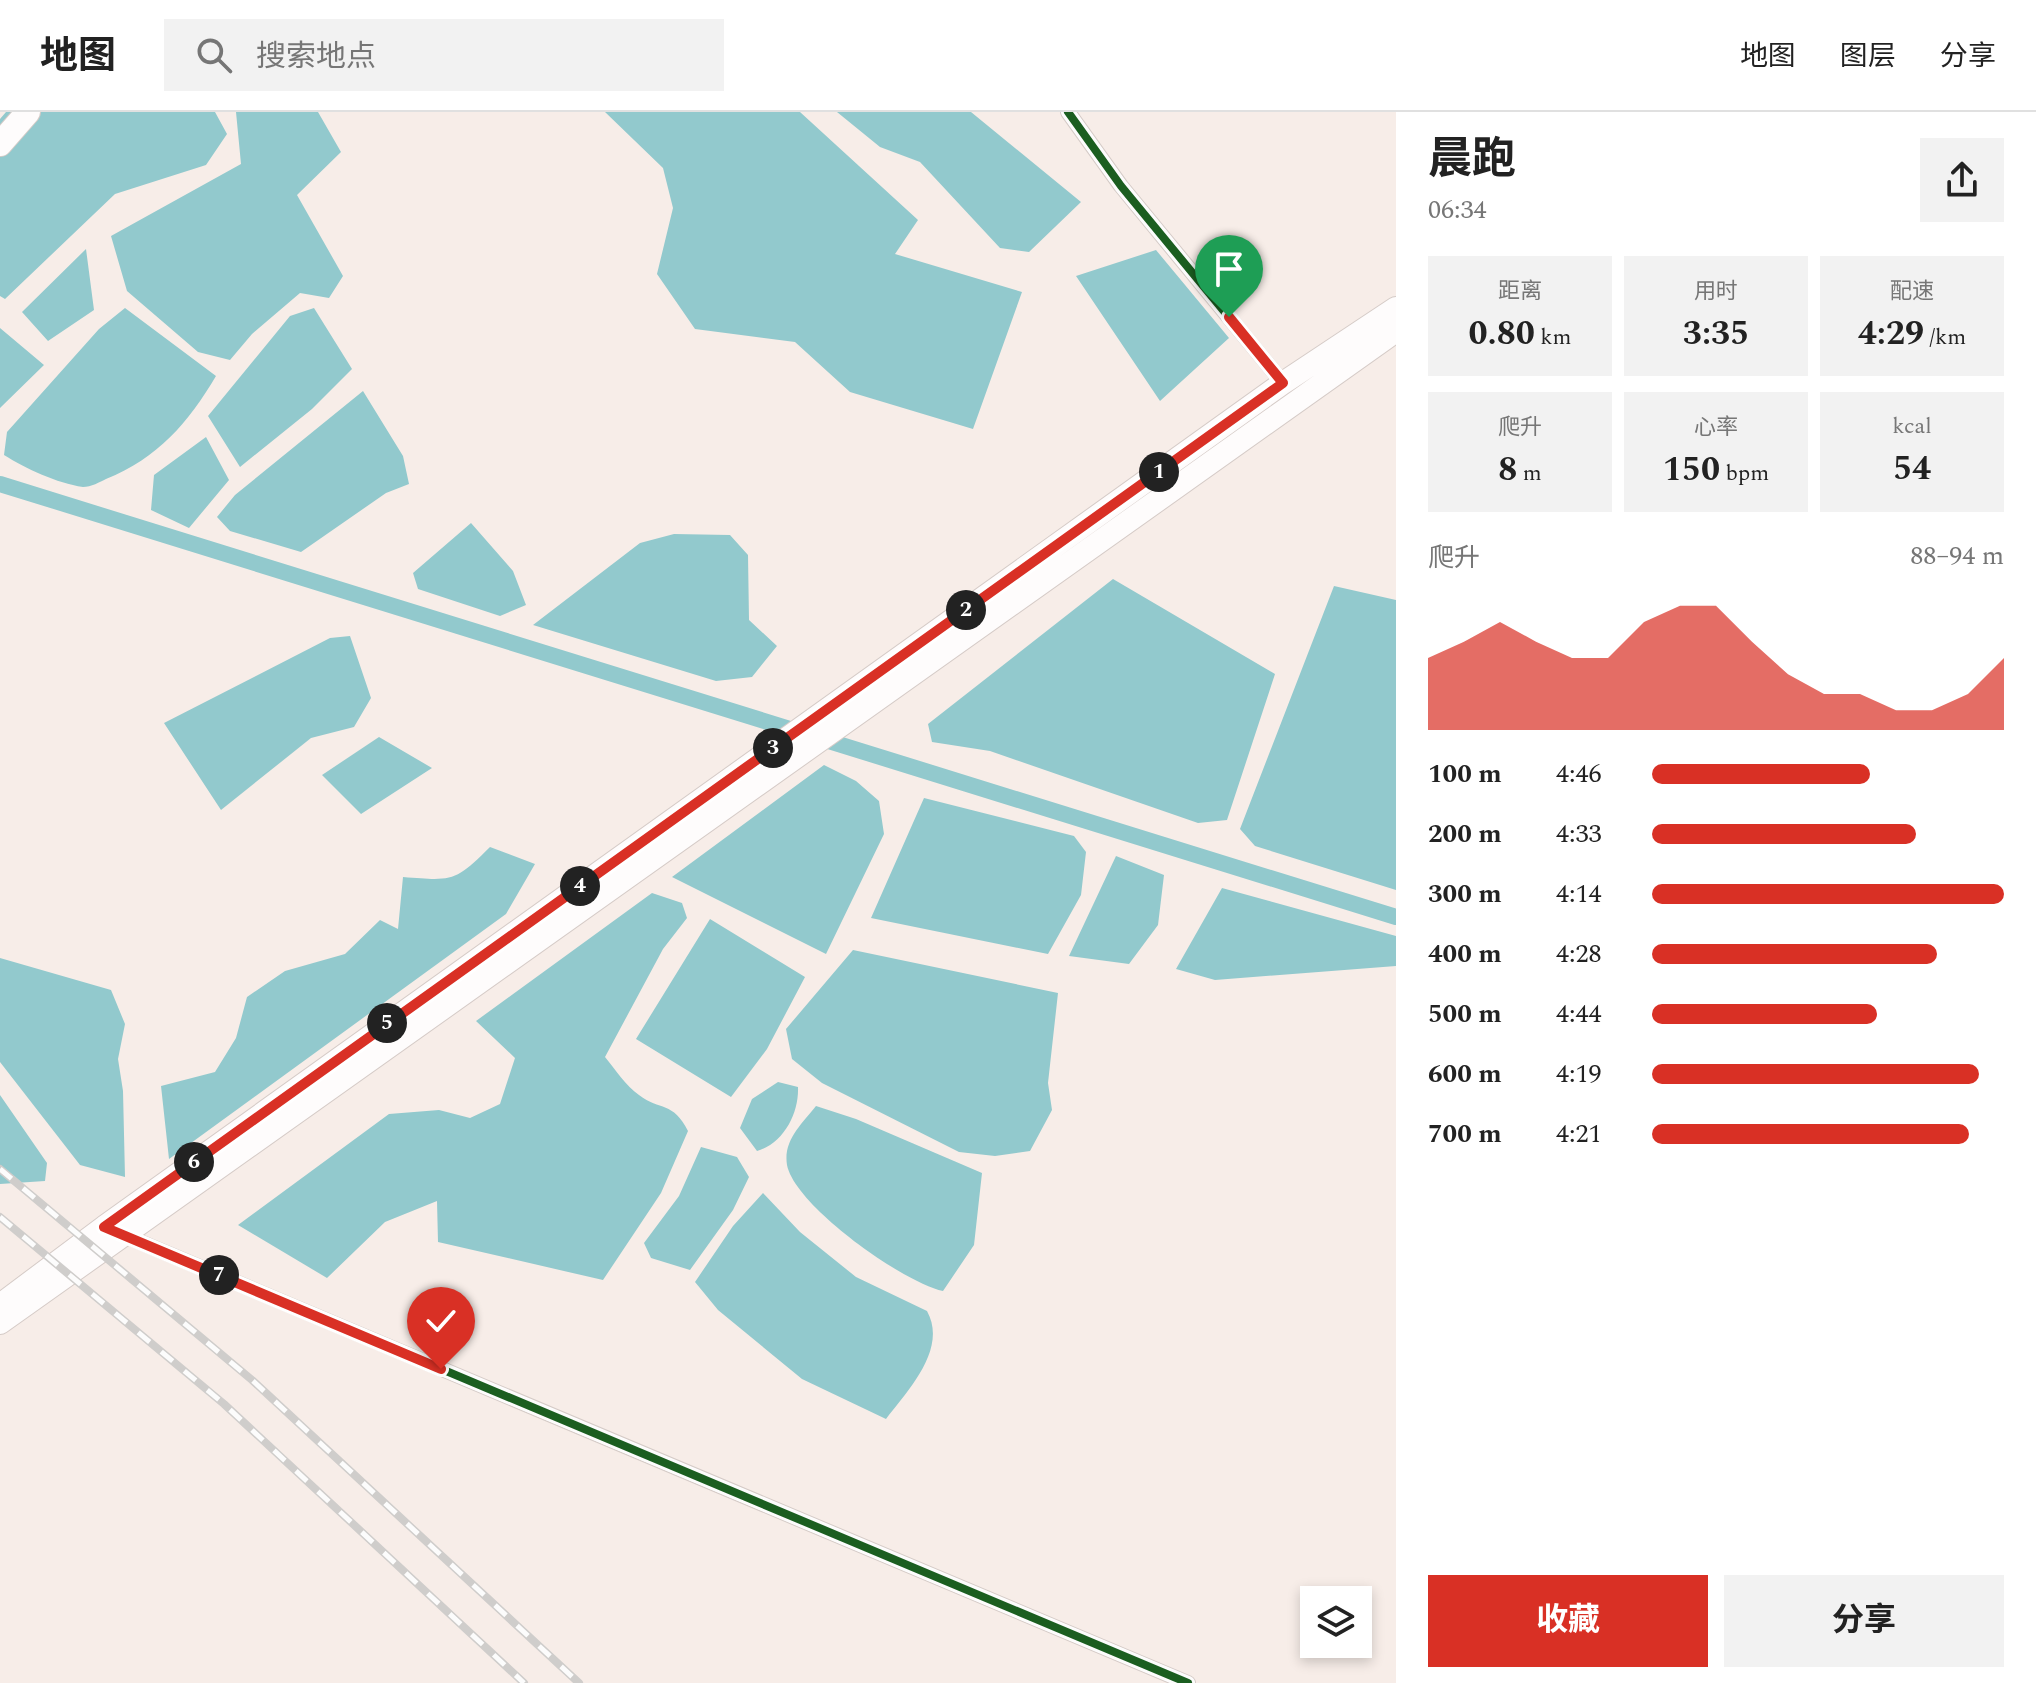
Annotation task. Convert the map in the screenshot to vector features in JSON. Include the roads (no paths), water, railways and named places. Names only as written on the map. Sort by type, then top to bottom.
[{"type":"highway","points":[[0,144],[28,112]]},
{"type":"main road","points":[[0,1323],[112,1230],[1283,383],[1396,308]]},
{"type":"main road","points":[[0,1305],[112,1230],[1396,331]]},
{"type":"street","points":[[1068,112],[1077,120],[1121,186],[1283,383]]},
{"type":"street","points":[[112,1230],[1188,1683]]},
{"type":"water","points":[[6,112],[215,112],[227,134],[206,165],[115,194],[5,299],[0,296],[0,119]]},
{"type":"water","points":[[236,112],[318,112],[341,152],[297,195],[343,276],[329,298],[300,293],[252,334],[230,360],[198,352],[127,291],[111,236],[241,164]]},
{"type":"water","points":[[605,112],[800,112],[918,220],[895,254],[1022,292],[973,429],[850,392],[795,342],[695,329],[657,274],[673,208],[663,168]]},
{"type":"water","points":[[837,112],[971,112],[1081,202],[1029,252],[1000,248],[920,162],[880,147]]},
{"type":"water","points":[[86,249],[94,310],[48,341],[22,312]]},
{"type":"water","points":[[1156,250],[1229,338],[1160,401],[1076,276]]},
{"type":"water","points":[[125,308],[216,376],[183,424],[141,461],[86,487],[52,479],[4,455],[7,432],[99,329]]},
{"type":"water","points":[[314,308],[352,369],[312,409],[240,467],[208,416],[290,316]]},
{"type":"water","points":[[0,328],[44,365],[0,408]]},
{"type":"water","points":[[363,391],[403,456],[409,484],[386,493],[301,552],[230,531],[217,517],[235,495]]},
{"type":"water","points":[[206,437],[229,480],[189,528],[151,510],[154,475]]},
{"type":"water","points":[[471,523],[513,571],[526,605],[500,616],[418,589],[413,573]]},
{"type":"water","points":[[674,534],[730,535],[748,555],[749,620],[777,646],[752,677],[716,681],[533,625],[640,543]]},
{"type":"water","points":[[1113,579],[1275,674],[1227,820],[1198,823],[990,751],[932,742],[928,724]]},
{"type":"water","points":[[1334,586],[1396,600],[1396,890],[1255,846],[1240,829]]},
{"type":"water","points":[[350,636],[371,698],[354,727],[311,738],[221,810],[164,723],[330,638]]},
{"type":"water","points":[[379,737],[432,768],[361,814],[322,775]]},
{"type":"water","points":[[824,765],[856,781],[879,801],[884,834],[826,954],[672,877]]},
{"type":"water","points":[[924,798],[1074,836],[1086,852],[1081,895],[1048,954],[871,918]]},
{"type":"water","points":[[490,847],[535,864],[506,914],[169,1159],[161,1086],[215,1072],[236,1038],[247,997],[285,971],[345,954],[380,920],[398,929],[403,877],[452,877],[469,867]]},
{"type":"water","points":[[1116,856],[1164,875],[1158,925],[1129,964],[1069,956]]},
{"type":"water","points":[[1222,888],[1396,936],[1396,966],[1215,980],[1176,969]]},
{"type":"water","points":[[652,893],[682,903],[687,918],[663,949],[605,1057],[634,1091],[677,1115],[688,1131],[661,1193],[603,1280],[438,1242],[437,1201],[385,1222],[327,1278],[238,1225],[389,1114],[439,1110],[470,1118],[500,1104],[515,1058],[476,1021]]},
{"type":"water","points":[[710,919],[805,977],[767,1049],[731,1097],[636,1039]]},
{"type":"water","points":[[853,950],[1058,993],[1048,1083],[1052,1110],[1030,1151],[995,1156],[959,1152],[822,1083],[792,1059],[786,1029]]},
{"type":"water","points":[[0,958],[111,990],[125,1024],[118,1059],[123,1091],[125,1177],[80,1165],[0,1062]]},
{"type":"water","points":[[778,1082],[798,1087],[793,1117],[775,1141],[757,1151],[740,1128],[752,1099]]},
{"type":"water","points":[[0,1095],[47,1163],[45,1181],[0,1184]]},
{"type":"water","points":[[816,1106],[856,1119],[982,1173],[974,1245],[943,1291],[903,1274],[853,1240],[809,1201],[794,1182],[787,1165],[788,1148],[795,1133]]},
{"type":"water","points":[[701,1147],[737,1157],[749,1177],[733,1210],[690,1270],[651,1258],[644,1243],[679,1196]]},
{"type":"water","points":[[763,1193],[800,1232],[856,1277],[927,1311],[933,1340],[929,1354],[914,1382],[886,1419],[802,1379],[718,1310],[695,1282],[733,1226]]},
{"type":"waterway","points":[[0,484],[1396,917]]},
{"type":"railway","points":[[0,1169],[252,1380],[579,1683]]},
{"type":"railway","points":[[0,1217],[224,1404],[524,1683]]}]
